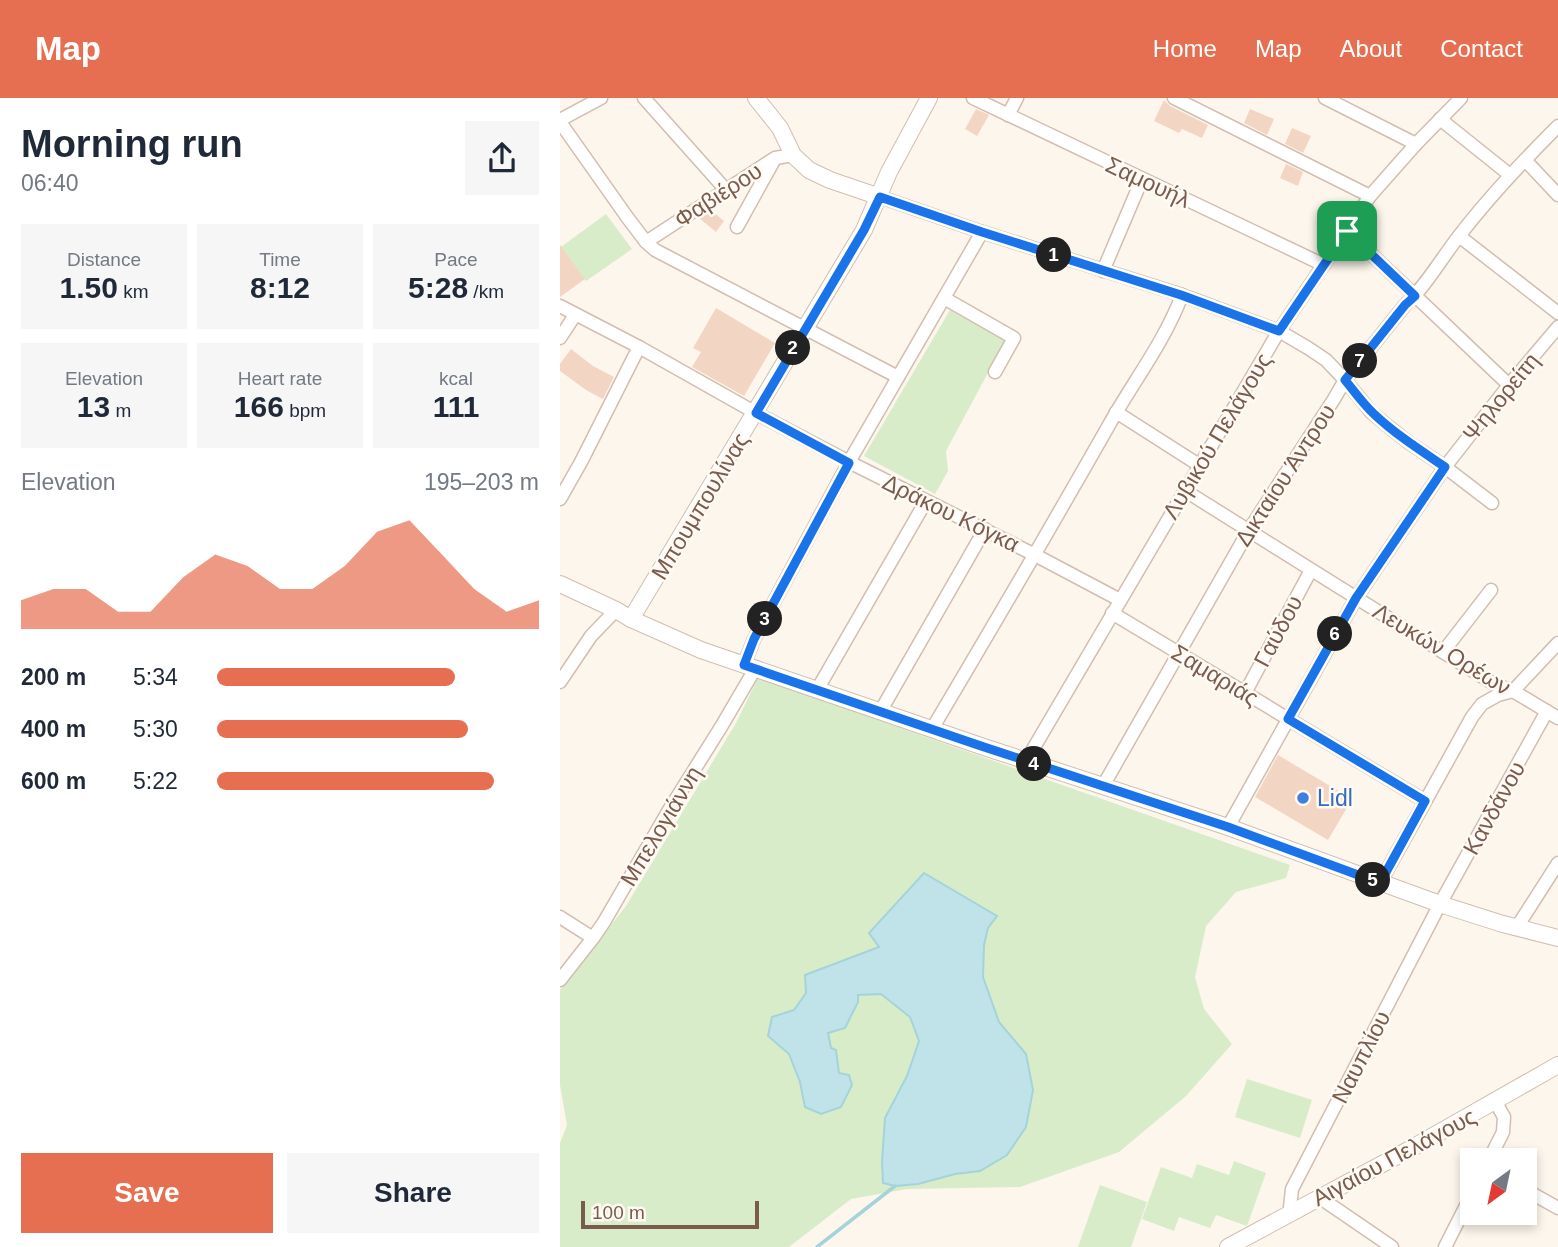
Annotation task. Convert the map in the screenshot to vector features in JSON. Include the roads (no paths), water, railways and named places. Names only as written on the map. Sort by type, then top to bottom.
[{"type":"street","points":[[601,98],[560,121],[646,242],[668,257],[898,377]]},
{"type":"street","points":[[644,98],[726,190]]},
{"type":"street","points":[[756,98],[780,128],[793,155],[809,170],[830,180],[1181,295],[1279,331],[1326,360],[1380,420],[1492,503]]},
{"type":"street","name":"Μπουμπουλίνας","points":[[631,619],[864,230],[889,172],[929,98]]},
{"type":"street","name":"Σαμουήλ","points":[[973,98],[1324,265]]},
{"type":"street","points":[[1008,115],[1017,98]]},
{"type":"street","points":[[1174,98],[1370,196]]},
{"type":"street","points":[[1325,98],[1416,144]]},
{"type":"street","name":"Λυβικού Πελάγους","points":[[1026,761],[1279,331],[1370,196],[1461,98]]},
{"type":"street","points":[[1440,119],[1510,175]]},
{"type":"street","name":"Δικταίου Άντρου","points":[[1103,786],[1249,530],[1345,380],[1510,175],[1558,126]]},
{"type":"street","name":"Φαβιέρου","points":[[646,242],[775,158],[793,155]]},
{"type":"street","points":[[737,227],[775,158]]},
{"type":"street","points":[[1525,160],[1558,195]]},
{"type":"street","points":[[1103,271],[1142,179]]},
{"type":"street","points":[[1347,231],[1509,385]]},
{"type":"street","name":"Μπελογιάννη","points":[[560,980],[593,938],[750,667],[754,639],[849,463],[982,232]]},
{"type":"street","points":[[1459,236],[1558,313]]},
{"type":"street","points":[[932,729],[1174,316],[1181,295]]},
{"type":"street","points":[[944,298],[1014,338],[995,372]]},
{"type":"street","name":"Δράκου Κόγκα","points":[[560,306],[639,346],[849,463],[985,529],[1120,600]]},
{"type":"street","points":[[560,338],[575,314]]},
{"type":"street","name":"Ψηλορείτη","points":[[1228,827],[1356,598],[1445,467],[1558,327]]},
{"type":"street","points":[[560,499],[581,463],[639,346]]},
{"type":"street","points":[[1116,412],[1199,465]]},
{"type":"street","name":"Λευκών Ορέων","points":[[1184,490],[1494,684],[1513,691],[1553,714]]},
{"type":"street","points":[[817,690],[926,501]]},
{"type":"street","points":[[880,712],[985,529]]},
{"type":"street","name":"Γαύδου","points":[[1245,693],[1311,570]]},
{"type":"street","points":[[560,584],[681,642],[750,667],[1228,827],[1440,904],[1558,938]]},
{"type":"street","points":[[1443,652],[1491,590]]},
{"type":"street","points":[[560,682],[591,636],[616,610]]},
{"type":"street","name":"Σαμαριάς","points":[[1112,613],[1425,801]]},
{"type":"street","points":[[1380,883],[1472,717],[1482,704],[1498,695],[1513,691],[1558,643]]},
{"type":"street","name":"Κανδάνου","points":[[1440,904],[1553,714]]},
{"type":"street","points":[[1517,927],[1558,863]]},
{"type":"street","name":"Ναυπλίου","points":[[1293,1212],[1290,1207],[1292,1188],[1440,904]]},
{"type":"street","points":[[560,917],[593,938]]},
{"type":"street","name":"Αιγαίου Πελάγους","points":[[1231,1246],[1495,1101],[1554,1072]]},
{"type":"street","points":[[1495,1101],[1504,1117],[1503,1132],[1495,1148]]},
{"type":"street","points":[[1537,1196],[1558,1208]]},
{"type":"street","points":[[1319,1197],[1392,1247]]},
{"type":"street","points":[[1445,1247],[1460,1218]]},
{"type":"water","points":[[924,873],[997,916],[988,928],[984,945],[983,977],[999,1022],[1026,1054],[1033,1090],[1026,1127],[1007,1155],[980,1171],[895,1186],[883,1183],[885,1118],[907,1076],[919,1041],[910,1017],[881,994],[858,995],[858,1002],[845,1028],[828,1033],[831,1048],[836,1050],[839,1073],[849,1075],[852,1085],[841,1107],[821,1114],[805,1107],[800,1082],[789,1054],[768,1036],[772,1017],[794,1010],[806,993],[805,975],[879,947],[869,933]]},
{"type":"waterway","points":[[817,1247],[895,1186]]},
{"type":"place","name":"Lidl","points":[[1303,798]]}]
